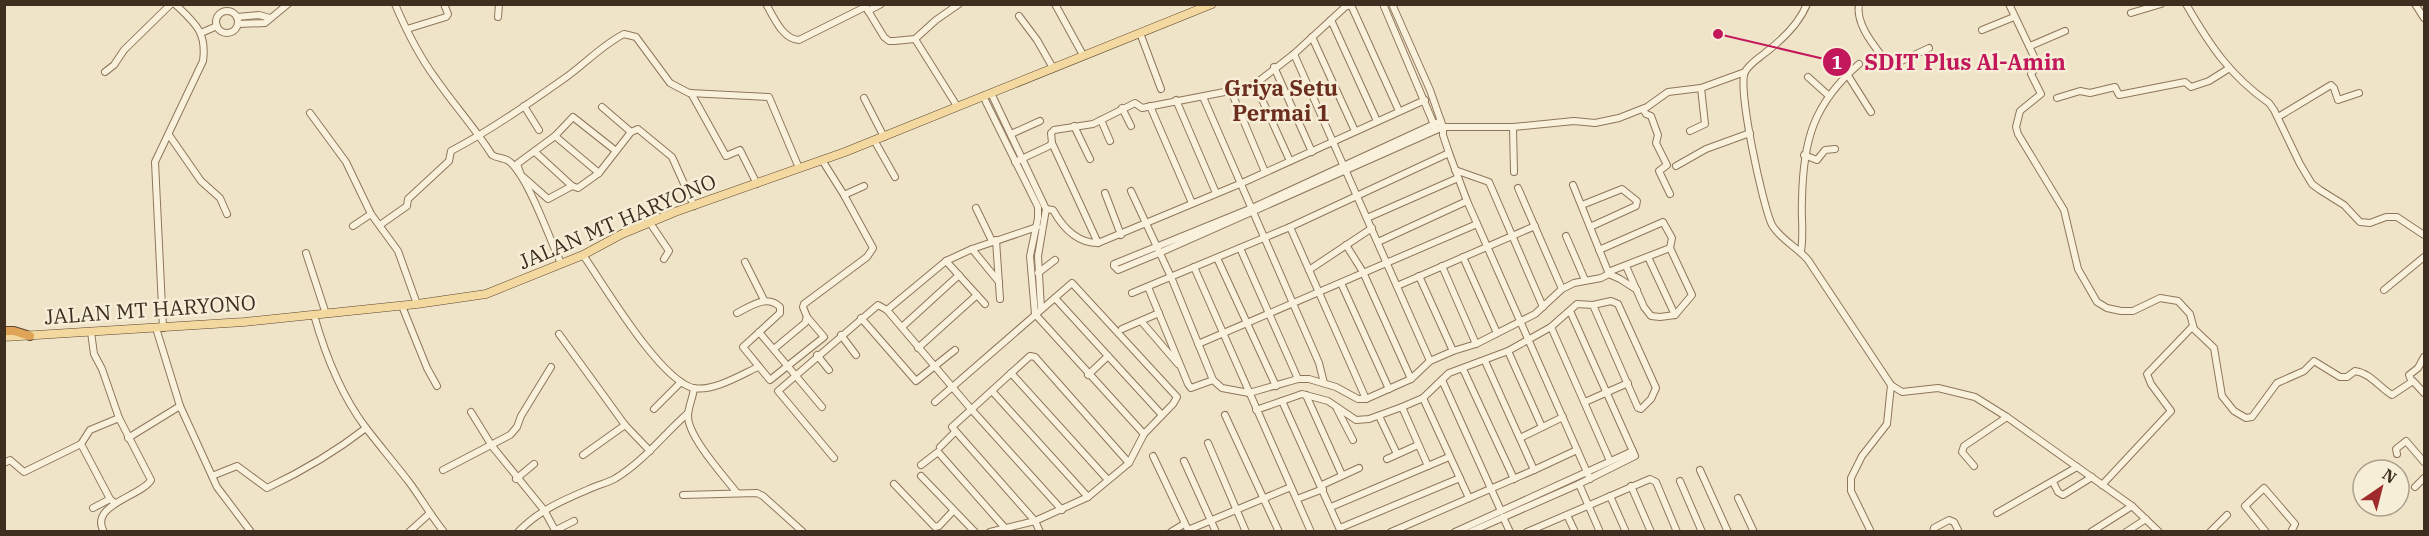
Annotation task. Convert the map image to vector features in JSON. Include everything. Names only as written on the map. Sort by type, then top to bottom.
[{"type":"highway","points":[[4,331],[14,331],[30,336]]},
{"type":"main road","name":"JALAN MT HARYONO","points":[[4,337],[160,328],[326,314],[486,294],[583,255],[622,234],[874,140],[1212,4]]},
{"type":"street","points":[[105,72],[114,65],[124,50],[173,4],[196,25],[204,41],[203,61],[155,162],[160,328],[180,406],[212,476],[227,501],[251,531]]},
{"type":"street","points":[[237,21],[259,15],[270,18],[288,4]]},
{"type":"street","points":[[395,4],[417,50],[436,79],[481,135],[492,155],[508,160],[518,173],[536,203],[561,263]]},
{"type":"street","points":[[407,29],[446,17],[448,14],[444,4]]},
{"type":"street","points":[[498,17],[499,4]]},
{"type":"street","points":[[766,4],[784,33],[792,40],[799,40],[865,8],[881,4]]},
{"type":"street","points":[[865,8],[887,40],[915,39],[959,4]]},
{"type":"street","points":[[1055,4],[1083,56]]},
{"type":"street","points":[[1383,4],[1443,135],[1467,201],[1589,476]]},
{"type":"street","points":[[1392,4],[1430,90],[1439,126]]},
{"type":"street","points":[[1158,251],[1114,264],[1114,266],[1118,270],[1439,126],[1513,127],[1574,121],[1595,123],[1643,109],[1668,92],[1701,88],[1745,72],[1799,19],[1807,4]]},
{"type":"street","points":[[1858,4],[1857,14],[1888,64],[1894,64],[1929,48]]},
{"type":"street","points":[[2009,4],[2038,66],[2031,76],[2041,94],[2020,111],[2016,131],[2064,210],[2079,269],[2097,302],[2112,310],[2133,311],[2160,298],[2178,301],[2188,310],[2193,326],[2214,348],[2222,396],[2235,411],[2246,418],[2252,417],[2277,383],[2304,371],[2314,361],[2340,377],[2347,377],[2355,370],[2363,373],[2378,387],[2392,395],[2412,382]]},
{"type":"street","points":[[2131,12],[2161,4]]},
{"type":"street","points":[[2186,4],[2204,36],[2228,69],[2269,103],[2312,184],[2344,205],[2360,222],[2370,223],[2386,217],[2397,217],[2422,232],[2424,224]]},
{"type":"street","points":[[1098,243],[1052,143],[1051,133],[1054,130],[1093,124],[1135,103],[1142,108],[1176,100],[1203,97],[1255,84],[1274,67],[1294,54],[1345,7],[1352,5],[1400,111]]},
{"type":"street","points":[[2419,7],[2424,18]]},
{"type":"street","points":[[222,12],[231,12],[237,21],[234,30],[228,33],[221,32],[217,26],[217,18],[222,12]]},
{"type":"street","points":[[1019,16],[1037,40],[1053,68]]},
{"type":"street","points":[[1982,30],[2014,17]]},
{"type":"street","points":[[1331,20],[1377,122]]},
{"type":"street","points":[[201,33],[217,26]]},
{"type":"street","points":[[2030,46],[2065,31]]},
{"type":"street","points":[[1140,33],[1161,89]]},
{"type":"street","points":[[380,225],[407,206],[408,199],[449,161],[451,151],[481,135],[566,78],[613,39],[624,34],[636,37],[670,83],[691,93],[769,97],[799,168]]},
{"type":"street","points":[[1312,36],[1355,131]]},
{"type":"street","points":[[915,39],[957,106]]},
{"type":"street","points":[[1294,54],[1430,361]]},
{"type":"street","points":[[1801,251],[1804,155],[1828,95],[1859,64]]},
{"type":"street","points":[[1274,67],[1312,152]]},
{"type":"street","points":[[2057,98],[2080,91],[2088,93],[2115,87],[2119,95],[2184,82],[2191,87],[2209,81],[2228,69]]},
{"type":"street","points":[[1745,72],[1743,80],[1750,133],[1765,208],[1772,224],[1787,242],[1801,251],[1813,267],[1891,385],[1902,392],[1938,388],[1964,393],[1975,398],[2007,417],[2092,477],[2132,506],[2159,531]]},
{"type":"street","points":[[1847,74],[1871,112]]},
{"type":"street","points":[[1808,77],[1828,95]]},
{"type":"street","points":[[1255,84],[1290,161]]},
{"type":"street","points":[[2278,117],[2331,85],[2337,100],[2359,93]]},
{"type":"street","points":[[1690,131],[1705,124],[1701,88]]},
{"type":"street","points":[[1231,91],[1265,172]]},
{"type":"street","points":[[691,93],[726,156],[740,150],[757,184]]},
{"type":"street","points":[[987,94],[1011,134],[1046,209],[1042,226],[1038,273],[1041,309]]},
{"type":"street","points":[[987,94],[1015,162],[1038,207],[1038,219],[1030,256],[1035,314],[1144,434]]},
{"type":"street","points":[[1203,97],[1294,303],[1319,363],[1324,383]]},
{"type":"street","points":[[864,98],[884,136]]},
{"type":"street","points":[[1176,100],[1216,193]]},
{"type":"street","points":[[1046,209],[1053,210],[1066,228],[1082,240],[1087,243],[1098,243],[1242,183],[1425,100]]},
{"type":"street","points":[[524,106],[539,130]]},
{"type":"street","points":[[1150,106],[1192,203]]},
{"type":"street","points":[[602,107],[631,132]]},
{"type":"street","points":[[1122,108],[1131,126]]},
{"type":"street","points":[[1643,109],[1651,116],[1658,135],[1656,143],[1667,165],[1659,171],[1670,194]]},
{"type":"street","points":[[310,113],[354,175],[371,213],[403,260],[417,304]]},
{"type":"street","points":[[572,186],[548,198],[521,176],[517,164],[536,152],[573,117],[616,151]]},
{"type":"street","points":[[1101,120],[1110,141]]},
{"type":"street","points":[[1011,134],[1040,121]]},
{"type":"street","points":[[1074,126],[1090,159]]},
{"type":"street","points":[[1513,127],[1514,172]]},
{"type":"street","points":[[536,152],[572,186],[578,188],[598,173],[631,132],[635,129],[641,130],[672,157],[694,206]]},
{"type":"street","points":[[1676,166],[1706,149],[1750,133]]},
{"type":"street","points":[[169,135],[201,181],[220,198],[227,214]]},
{"type":"street","points":[[555,136],[598,173]]},
{"type":"street","points":[[874,140],[895,177]]},
{"type":"street","points":[[1015,162],[1052,143]]},
{"type":"street","points":[[1804,155],[1818,160],[1825,150],[1835,149]]},
{"type":"street","points":[[1132,293],[1290,227],[1449,153]]},
{"type":"street","points":[[737,313],[764,300],[775,302],[781,310],[743,347],[770,380],[824,337],[807,317],[804,304],[867,257],[873,248],[822,160]]},
{"type":"street","points":[[1455,170],[1489,182],[1543,307]]},
{"type":"street","points":[[1367,218],[1458,178]]},
{"type":"street","points":[[1572,185],[1609,273],[1637,290]]},
{"type":"street","points":[[844,195],[864,186]]},
{"type":"street","points":[[1518,188],[1562,289]]},
{"type":"street","points":[[1582,206],[1622,189],[1637,201],[1636,206],[1590,227]]},
{"type":"street","points":[[1131,191],[1171,277],[1213,380],[1222,388],[1250,394],[1298,379],[1324,383],[1358,399],[1366,399],[1411,379],[1430,361],[1521,324],[1562,289],[1585,280],[1601,278],[1670,248]]},
{"type":"street","points":[[1105,193],[1121,235]]},
{"type":"street","points":[[1378,242],[1467,201]]},
{"type":"street","points":[[976,208],[994,241],[1000,299]]},
{"type":"street","points":[[353,225],[371,213]]},
{"type":"street","points":[[1599,250],[1663,222],[1672,238],[1670,248],[1692,295],[1675,315],[1660,317],[1651,315],[1644,307],[1626,266]]},
{"type":"street","points":[[650,223],[669,251],[664,259]]},
{"type":"street","points":[[1198,344],[1477,224]]},
{"type":"street","points":[[887,310],[946,261],[972,249],[1042,226]]},
{"type":"street","points":[[1397,286],[1535,226]]},
{"type":"street","points":[[1290,227],[1366,399]]},
{"type":"street","points":[[1309,270],[1372,228]]},
{"type":"street","points":[[1566,236],[1585,280]]},
{"type":"street","points":[[1346,245],[1363,272],[1411,379]]},
{"type":"street","points":[[1240,248],[1298,379]]},
{"type":"street","points":[[972,249],[999,282]]},
{"type":"street","points":[[306,253],[326,314]]},
{"type":"street","points":[[583,255],[657,362],[681,382],[694,388],[729,382],[758,367]]},
{"type":"street","points":[[1463,257],[1497,333]]},
{"type":"street","points":[[1648,257],[1675,315]]},
{"type":"street","points":[[2384,290],[2424,257]]},
{"type":"street","points":[[1217,258],[1276,386]]},
{"type":"street","points":[[1038,273],[1055,260]]},
{"type":"street","points":[[946,261],[984,304]]},
{"type":"street","points":[[745,262],[764,300]]},
{"type":"street","points":[[1442,266],[1476,344]]},
{"type":"street","points":[[1194,267],[1311,531]]},
{"type":"street","points":[[902,327],[959,275]]},
{"type":"street","points":[[1419,276],[1453,351]]},
{"type":"street","points":[[1341,283],[1389,389]]},
{"type":"street","points":[[935,402],[1069,285],[1074,284],[1175,394],[1176,400],[1144,434],[1129,463],[1088,497],[1035,521],[990,531]]},
{"type":"street","points":[[1148,287],[1191,387],[1213,380]]},
{"type":"street","points":[[918,348],[976,295]]},
{"type":"street","points":[[1054,298],[1162,415]]},
{"type":"street","points":[[1255,407],[1306,395],[1335,405],[1356,420],[1379,416],[1424,398],[1453,371],[1508,351],[1527,338],[1551,327],[1580,303],[1593,305],[1611,301],[1616,302],[1656,388],[1651,399],[1639,409],[1593,305]]},
{"type":"street","points":[[834,459],[778,394],[780,387],[877,304],[887,310],[952,388],[1062,510]]},
{"type":"street","points":[[402,306],[427,368],[437,386]]},
{"type":"street","points":[[1470,531],[1502,514],[1632,459],[1636,455],[1570,311]]},
{"type":"street","points":[[1122,329],[1159,313]]},
{"type":"street","points":[[314,315],[321,340],[336,376],[366,428],[413,487],[429,514],[444,531]]},
{"type":"street","points":[[775,348],[804,323],[807,317]]},
{"type":"street","points":[[861,318],[914,380],[918,380],[935,368],[955,350]]},
{"type":"street","points":[[1141,321],[1181,368]]},
{"type":"street","points":[[2102,485],[2171,411],[2151,384],[2147,374],[2193,326]]},
{"type":"street","points":[[1551,327],[1610,461]]},
{"type":"street","points":[[92,332],[94,354],[102,369],[119,418],[151,480],[147,485],[93,508]]},
{"type":"street","points":[[759,332],[790,365],[822,407]]},
{"type":"street","points":[[559,334],[625,425],[650,452]]},
{"type":"street","points":[[840,335],[856,355]]},
{"type":"street","points":[[1508,351],[1542,427]]},
{"type":"street","points":[[817,356],[829,370]]},
{"type":"street","points":[[1040,531],[1035,521],[955,432],[953,425],[1030,356],[1035,357],[1129,463]]},
{"type":"street","points":[[1088,375],[1108,356]]},
{"type":"street","points":[[2424,357],[2418,368],[2409,375],[2412,382],[2417,383],[2424,393]]},
{"type":"street","points":[[1485,361],[1534,470]]},
{"type":"street","points":[[443,470],[504,440],[517,427],[521,416],[551,367]]},
{"type":"street","points":[[1463,369],[1514,479]]},
{"type":"street","points":[[1011,373],[1108,480]]},
{"type":"street","points":[[1442,380],[1510,531]]},
{"type":"street","points":[[654,409],[681,382]]},
{"type":"street","points":[[1585,402],[1628,383]]},
{"type":"street","points":[[1871,531],[1850,485],[1854,469],[1887,424],[1891,385]]},
{"type":"street","points":[[694,388],[688,412],[690,425],[697,439],[737,493]]},
{"type":"street","points":[[992,391],[1088,497]]},
{"type":"street","points":[[1306,395],[1342,476]]},
{"type":"street","points":[[1424,398],[1469,498]]},
{"type":"street","points":[[1282,401],[1340,530],[1460,478]]},
{"type":"street","points":[[1335,405],[1353,440]]},
{"type":"street","points":[[128,438],[180,406]]},
{"type":"street","points":[[1402,407],[1428,466]]},
{"type":"street","points":[[471,412],[492,446],[516,479],[544,510],[556,531],[574,521]]},
{"type":"street","points":[[518,531],[544,510],[615,479],[650,452],[669,429],[688,412]]},
{"type":"street","points":[[1225,415],[1279,531]]},
{"type":"street","points":[[1379,416],[1397,454]]},
{"type":"street","points":[[1520,438],[1563,417]]},
{"type":"street","points":[[1974,466],[1962,452],[1964,446],[2007,417]]},
{"type":"street","points":[[4,463],[9,460],[24,472],[81,444],[90,430],[119,418]]},
{"type":"street","points":[[584,454],[625,425]]},
{"type":"street","points":[[212,476],[237,466],[267,488],[294,476],[336,452],[366,428]]},
{"type":"street","points":[[940,447],[955,432]]},
{"type":"street","points":[[2397,454],[2396,450],[2406,441],[2424,462]]},
{"type":"street","points":[[1208,443],[1246,531]]},
{"type":"street","points":[[81,444],[113,501]]},
{"type":"street","points":[[1387,459],[1418,445]]},
{"type":"street","points":[[1393,531],[1491,490],[1577,450]]},
{"type":"street","points":[[1455,531],[1579,484],[1610,461],[1633,451]]},
{"type":"street","points":[[921,465],[938,452],[1005,528]]},
{"type":"street","points":[[1153,456],[1188,531],[1291,487]]},
{"type":"street","points":[[1331,507],[1449,457]]},
{"type":"street","points":[[1184,461],[1216,531]]},
{"type":"street","points":[[516,479],[534,464]]},
{"type":"street","points":[[1997,513],[2077,467]]},
{"type":"street","points":[[1297,499],[1359,468]]},
{"type":"street","points":[[1700,470],[1728,531]]},
{"type":"street","points":[[921,476],[975,531]]},
{"type":"street","points":[[2053,482],[2058,492],[2063,495],[2092,477]]},
{"type":"street","points":[[2415,487],[2424,478]]},
{"type":"street","points":[[1527,531],[1648,479],[1655,480],[1677,531]]},
{"type":"street","points":[[1680,481],[1702,531]]},
{"type":"street","points":[[894,484],[935,527],[939,526],[953,511]]},
{"type":"street","points":[[1579,484],[1600,531]]},
{"type":"street","points":[[1631,486],[1651,531]]},
{"type":"street","points":[[2266,531],[2245,506],[2265,488],[2295,524],[2290,531]]},
{"type":"street","points":[[683,495],[757,493],[803,531]]},
{"type":"street","points":[[1610,496],[1626,531]]},
{"type":"street","points":[[1738,498],[1754,531]]},
{"type":"street","points":[[104,531],[100,525],[101,519],[113,501]]},
{"type":"street","points":[[2091,531],[2132,506]]},
{"type":"street","points":[[409,531],[429,514]]},
{"type":"street","points":[[1567,515],[1575,531]]},
{"type":"street","points":[[2210,531],[2227,515]]},
{"type":"street","points":[[2126,531],[2146,519]]},
{"type":"street","points":[[1933,531],[1934,528],[1949,520],[1954,522],[1959,531]]},
{"type":"street","points":[[1172,531],[1184,524]]},
{"type":"street","points":[[1545,524],[1549,531]]},
{"type":"place","name":"SDIT Plus Al-Amin","points":[[1718,34]]},
{"type":"district","name":"Griya Setu Permai 1","points":[[1281,100]]}]
